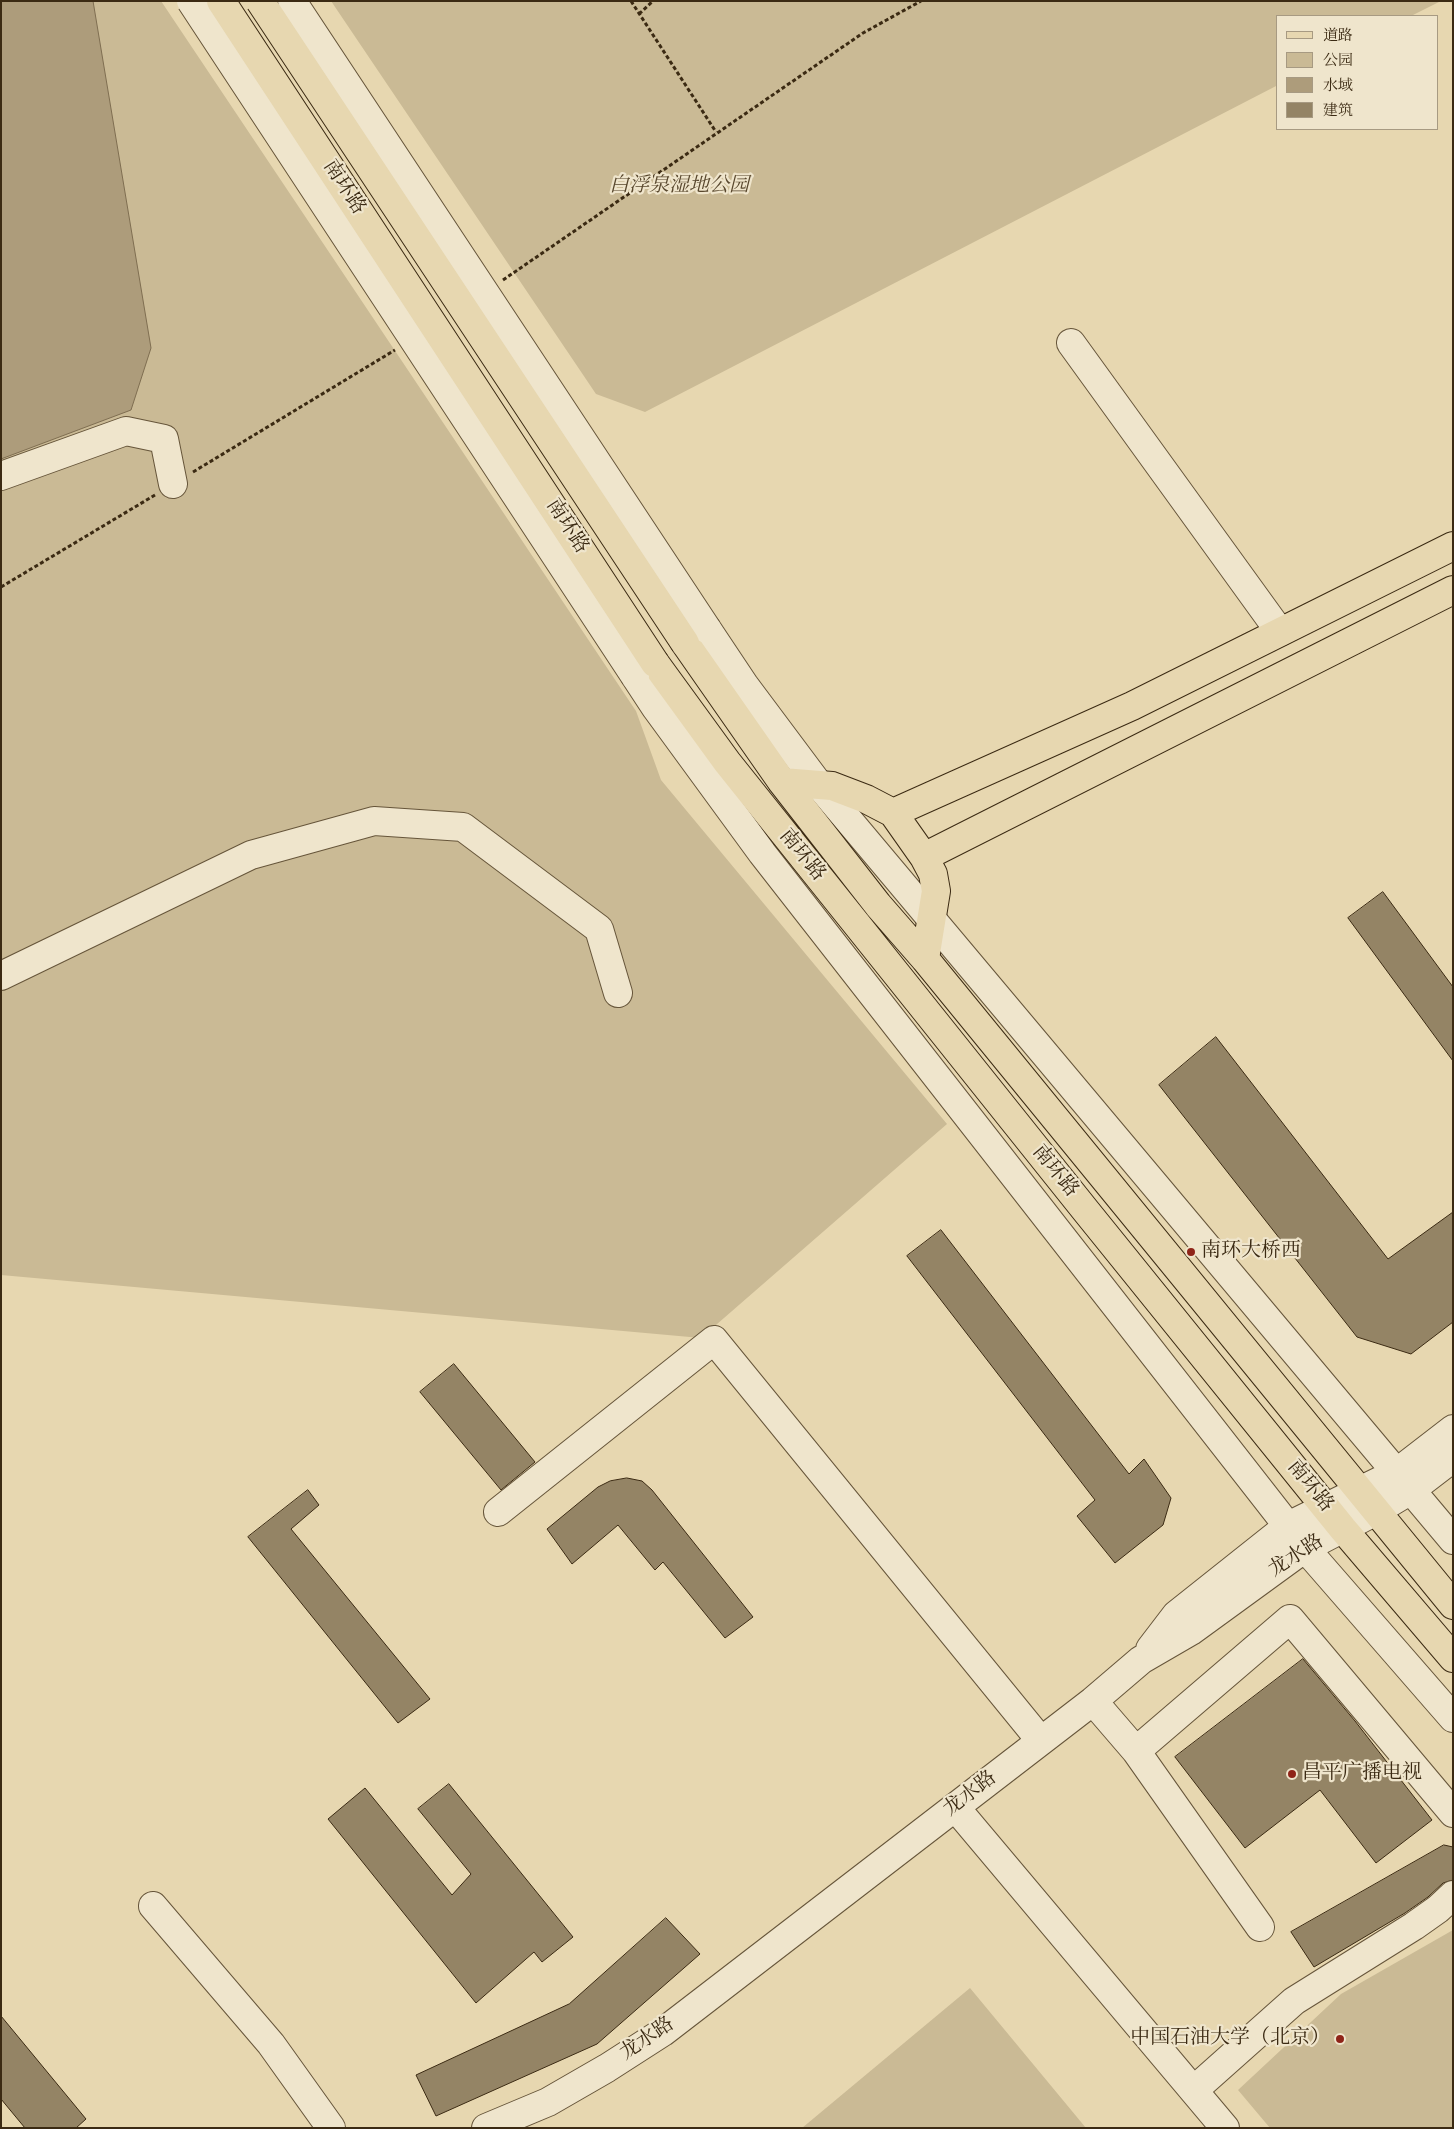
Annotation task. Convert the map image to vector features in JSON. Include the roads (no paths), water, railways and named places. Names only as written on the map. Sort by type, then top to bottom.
[{"type":"main road","name":"南环路","points":[[221,1],[645,670],[733,770],[1343,1529],[1453,1658]]},
{"type":"main road","name":"南环路","points":[[260,1],[696,636],[782,782],[878,905],[925,959],[1453,1605]]},
{"type":"main road","points":[[894,813],[1132,706],[1453,546]]},
{"type":"main road","points":[[924,857],[1453,590]]},
{"type":"main road","points":[[782,782],[841,789],[894,813],[924,857],[933,874],[936,890],[925,959]]},
{"type":"street","points":[[191,1],[645,670],[656,708],[762,854],[1305,1548],[1453,1718]]},
{"type":"street","points":[[292,1],[696,636],[745,686],[819,785],[1453,1540]]},
{"type":"street","points":[[1072,343],[1249,586],[1280,632]]},
{"type":"street","points":[[1,476],[126,431],[164,439],[173,484]]},
{"type":"street","points":[[1,976],[251,855],[374,821],[462,827],[599,929],[618,993]]},
{"type":"street","points":[[498,1512],[714,1340],[1041,1741]]},
{"type":"street","name":"龙水路","points":[[486,2128],[548,2102],[607,2068],[662,2032],[1093,1701],[1141,1660],[1191,1631],[1305,1548],[1376,1511],[1453,1429]]},
{"type":"street","name":"龙水路","points":[[1141,1660],[1176,1615],[1288,1526],[1359,1490],[1403,1482],[1453,1458]]},
{"type":"street","points":[[1136,1751],[1290,1619],[1452,1810]]},
{"type":"street","points":[[1093,1701],[1136,1751],[1260,1927]]},
{"type":"street","points":[[955,1807],[1225,2128]]},
{"type":"street","points":[[1194,2090],[1294,2001],[1414,1926],[1438,1909],[1453,1895]]},
{"type":"street","points":[[153,1906],[271,2044],[331,2128]]},
{"type":"water","points":[[1,1],[93,1],[151,348],[131,410],[1,459]]},
{"type":"place","name":"南环大桥西","points":[[1191,1252]]},
{"type":"place","name":"昌平广播电视","points":[[1292,1774]]},
{"type":"place","name":"中国石油大学（北京）","points":[[1340,2039]]},
{"type":"park label","name":"白浮泉湿地公园","points":[[679,187]]}]
